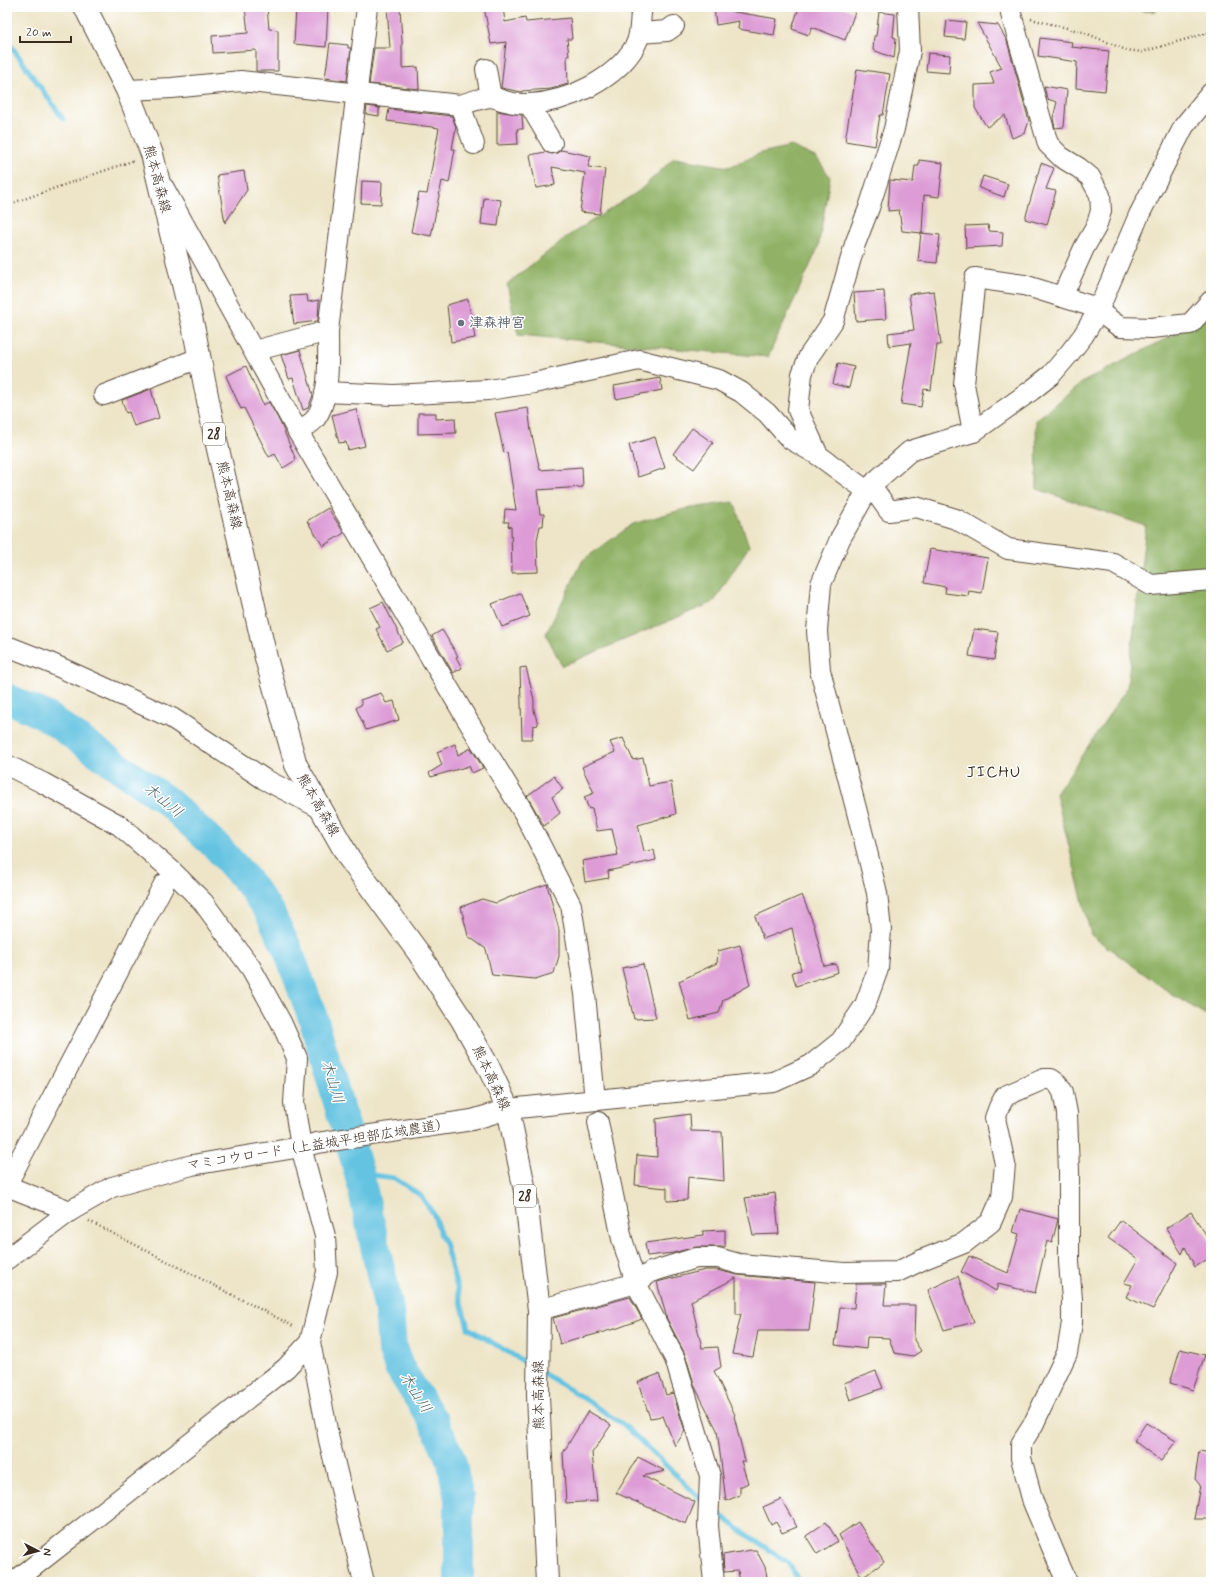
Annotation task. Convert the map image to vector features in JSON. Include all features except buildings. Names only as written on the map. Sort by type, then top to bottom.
[{"type":"main road","name":"熊本高森線","points":[[85,7],[127,90],[152,154],[194,330],[215,436],[266,658],[296,765],[349,858],[418,952],[462,1020],[488,1066],[508,1109],[525,1190],[539,1310],[538,1396],[547,1582]]},
{"type":"street","points":[[298,432],[315,419],[322,404],[327,386],[328,331],[367,7]]},
{"type":"street","points":[[127,90],[172,88],[241,81],[460,105],[490,97],[511,102],[529,104],[562,97],[584,90],[605,78],[636,45],[640,33],[642,7]]},
{"type":"street","points":[[818,455],[798,410],[802,374],[808,356],[832,321],[855,244],[869,208],[894,129],[910,51],[908,7]]},
{"type":"street","points":[[1011,14],[1048,144],[1061,157],[1080,168],[1090,177],[1100,195],[1101,211],[1096,227],[1084,248],[1062,297]]},
{"type":"street","points":[[640,33],[667,31],[674,26]]},
{"type":"street","points":[[486,69],[490,97]]},
{"type":"street","name":"マミコウロード（上益城平坦部広域農道）","points":[[7,1259],[70,1211],[112,1187],[192,1165],[472,1120],[508,1109],[774,1082],[811,1065],[841,1041],[865,1005],[878,969],[881,930],[877,893],[820,670],[817,631],[822,584],[840,539],[867,491],[877,480],[910,451],[972,432],[1052,375],[1083,336],[1098,311],[1139,216],[1184,126],[1211,93]]},
{"type":"street","points":[[529,104],[552,142]]},
{"type":"street","points":[[460,105],[474,144]]},
{"type":"street","points":[[158,176],[298,432],[468,721],[524,812],[571,905],[585,994],[594,1090]]},
{"type":"street","points":[[972,432],[964,384],[976,278],[1024,285],[1091,306],[1120,327],[1151,328],[1190,324],[1211,301]]},
{"type":"street","points":[[254,351],[328,331]]},
{"type":"street","points":[[104,395],[199,358]]},
{"type":"street","points":[[325,392],[394,395],[488,390],[534,383],[639,360],[719,380],[741,392],[767,413],[789,438],[818,455],[867,491],[877,494],[889,511],[916,507],[956,519],[1008,549],[1113,563],[1151,585],[1211,580]]},
{"type":"street","points":[[7,646],[48,662],[172,718],[264,779],[320,808]]},
{"type":"street","points":[[7,765],[119,825],[171,870],[203,902],[251,968],[281,1022],[297,1058],[294,1104],[309,1145],[326,1236],[327,1272],[310,1339],[329,1440],[364,1582]]},
{"type":"street","points":[[70,1211],[7,1185],[164,884]]},
{"type":"street","points":[[539,1310],[636,1283],[651,1272],[696,1258],[718,1258],[739,1264],[844,1273],[897,1272],[924,1259],[964,1243],[991,1222],[1002,1197],[1005,1164],[995,1118],[1005,1096],[1044,1079],[1051,1079],[1058,1084],[1063,1092],[1068,1128],[1069,1262],[1072,1323],[1067,1354],[1033,1425],[1021,1444],[1021,1458],[1033,1502],[1067,1582]]},
{"type":"street","points":[[598,1122],[622,1239],[636,1283],[675,1359],[710,1476],[708,1526],[714,1582]]},
{"type":"street","points":[[14,1582],[286,1368],[310,1339]]},
{"type":"path","points":[[1011,14],[1083,32],[1126,50],[1142,52],[1211,32]]},
{"type":"path","points":[[7,205],[152,154]]},
{"type":"path","points":[[70,1211],[310,1339]]},
{"type":"green space","points":[[1106,7],[1161,7],[1155,12]]},
{"type":"green space","points":[[791,146],[817,158],[830,177],[818,248],[768,357],[518,335],[507,284],[568,236],[639,191],[674,158],[729,167],[761,153]]},
{"type":"green space","points":[[1211,315],[1211,1018],[1173,995],[1091,935],[1056,794],[1127,688],[1146,526],[1037,489],[1036,420],[1083,382]]},
{"type":"green space","points":[[734,502],[749,546],[714,602],[562,666],[546,634],[583,560],[633,524],[684,509]]},
{"type":"waterway","points":[[7,40],[63,119]]},
{"type":"waterway","name":"木山川","points":[[7,698],[46,716],[167,801],[218,848],[249,883],[270,913],[287,948],[313,1018],[359,1173],[389,1310],[392,1348],[399,1367],[434,1422],[451,1460],[459,1498],[459,1582]]},
{"type":"waterway","points":[[359,1173],[394,1178],[420,1195],[433,1213],[445,1243],[468,1328],[533,1367]]},
{"type":"waterway","points":[[543,1373],[624,1425],[703,1501]]},
{"type":"waterway","points":[[714,1510],[744,1533],[789,1563],[799,1582]]},
{"type":"place","name":"津森神宮","points":[[461,323]]},
{"type":"district","name":"JICHU","points":[[994,772]]}]
